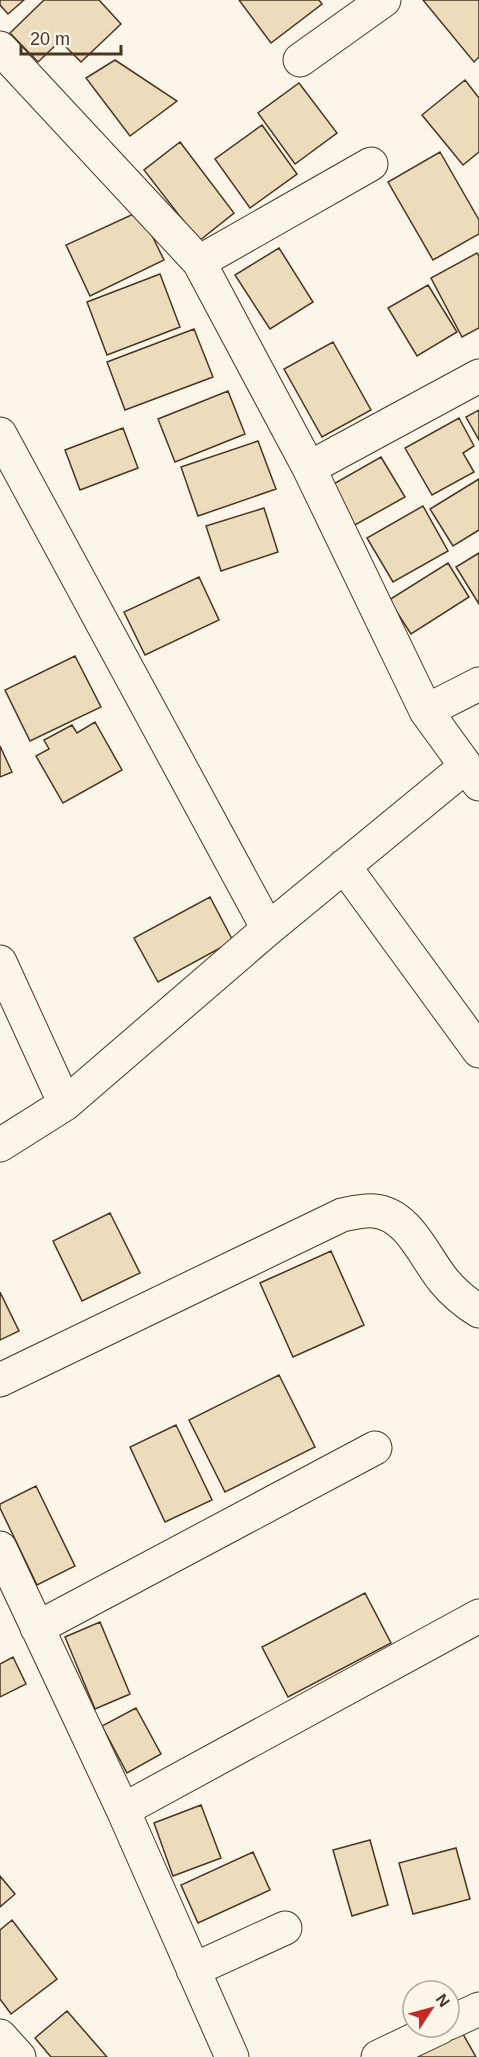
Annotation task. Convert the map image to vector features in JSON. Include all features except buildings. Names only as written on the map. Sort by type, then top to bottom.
[{"type":"street","points":[[300,60],[384,0]]},
{"type":"street","points":[[0,48],[199,262],[309,468],[426,711],[472,776],[344,866],[65,1104],[0,1145]]},
{"type":"street","points":[[199,262],[371,164]]},
{"type":"street","points":[[309,468],[479,376]]},
{"type":"street","points":[[0,434],[268,929]]},
{"type":"street","points":[[426,711],[479,684]]},
{"type":"street","points":[[344,866],[479,1050]]},
{"type":"street","points":[[0,962],[65,1104]]},
{"type":"street","points":[[0,1380],[342,1215],[374,1210],[396,1218],[444,1281],[466,1303],[479,1311]]},
{"type":"street","points":[[37,1628],[375,1448]]},
{"type":"street","points":[[0,1548],[123,1810],[232,2057]]},
{"type":"street","points":[[123,1810],[479,1616]]},
{"type":"street","points":[[193,1970],[285,1928]]},
{"type":"street","points":[[461,2017],[479,2009]]},
{"type":"street","points":[[0,2036],[19,2057]]},
{"type":"street","points":[[378,2057],[416,2039]]}]
